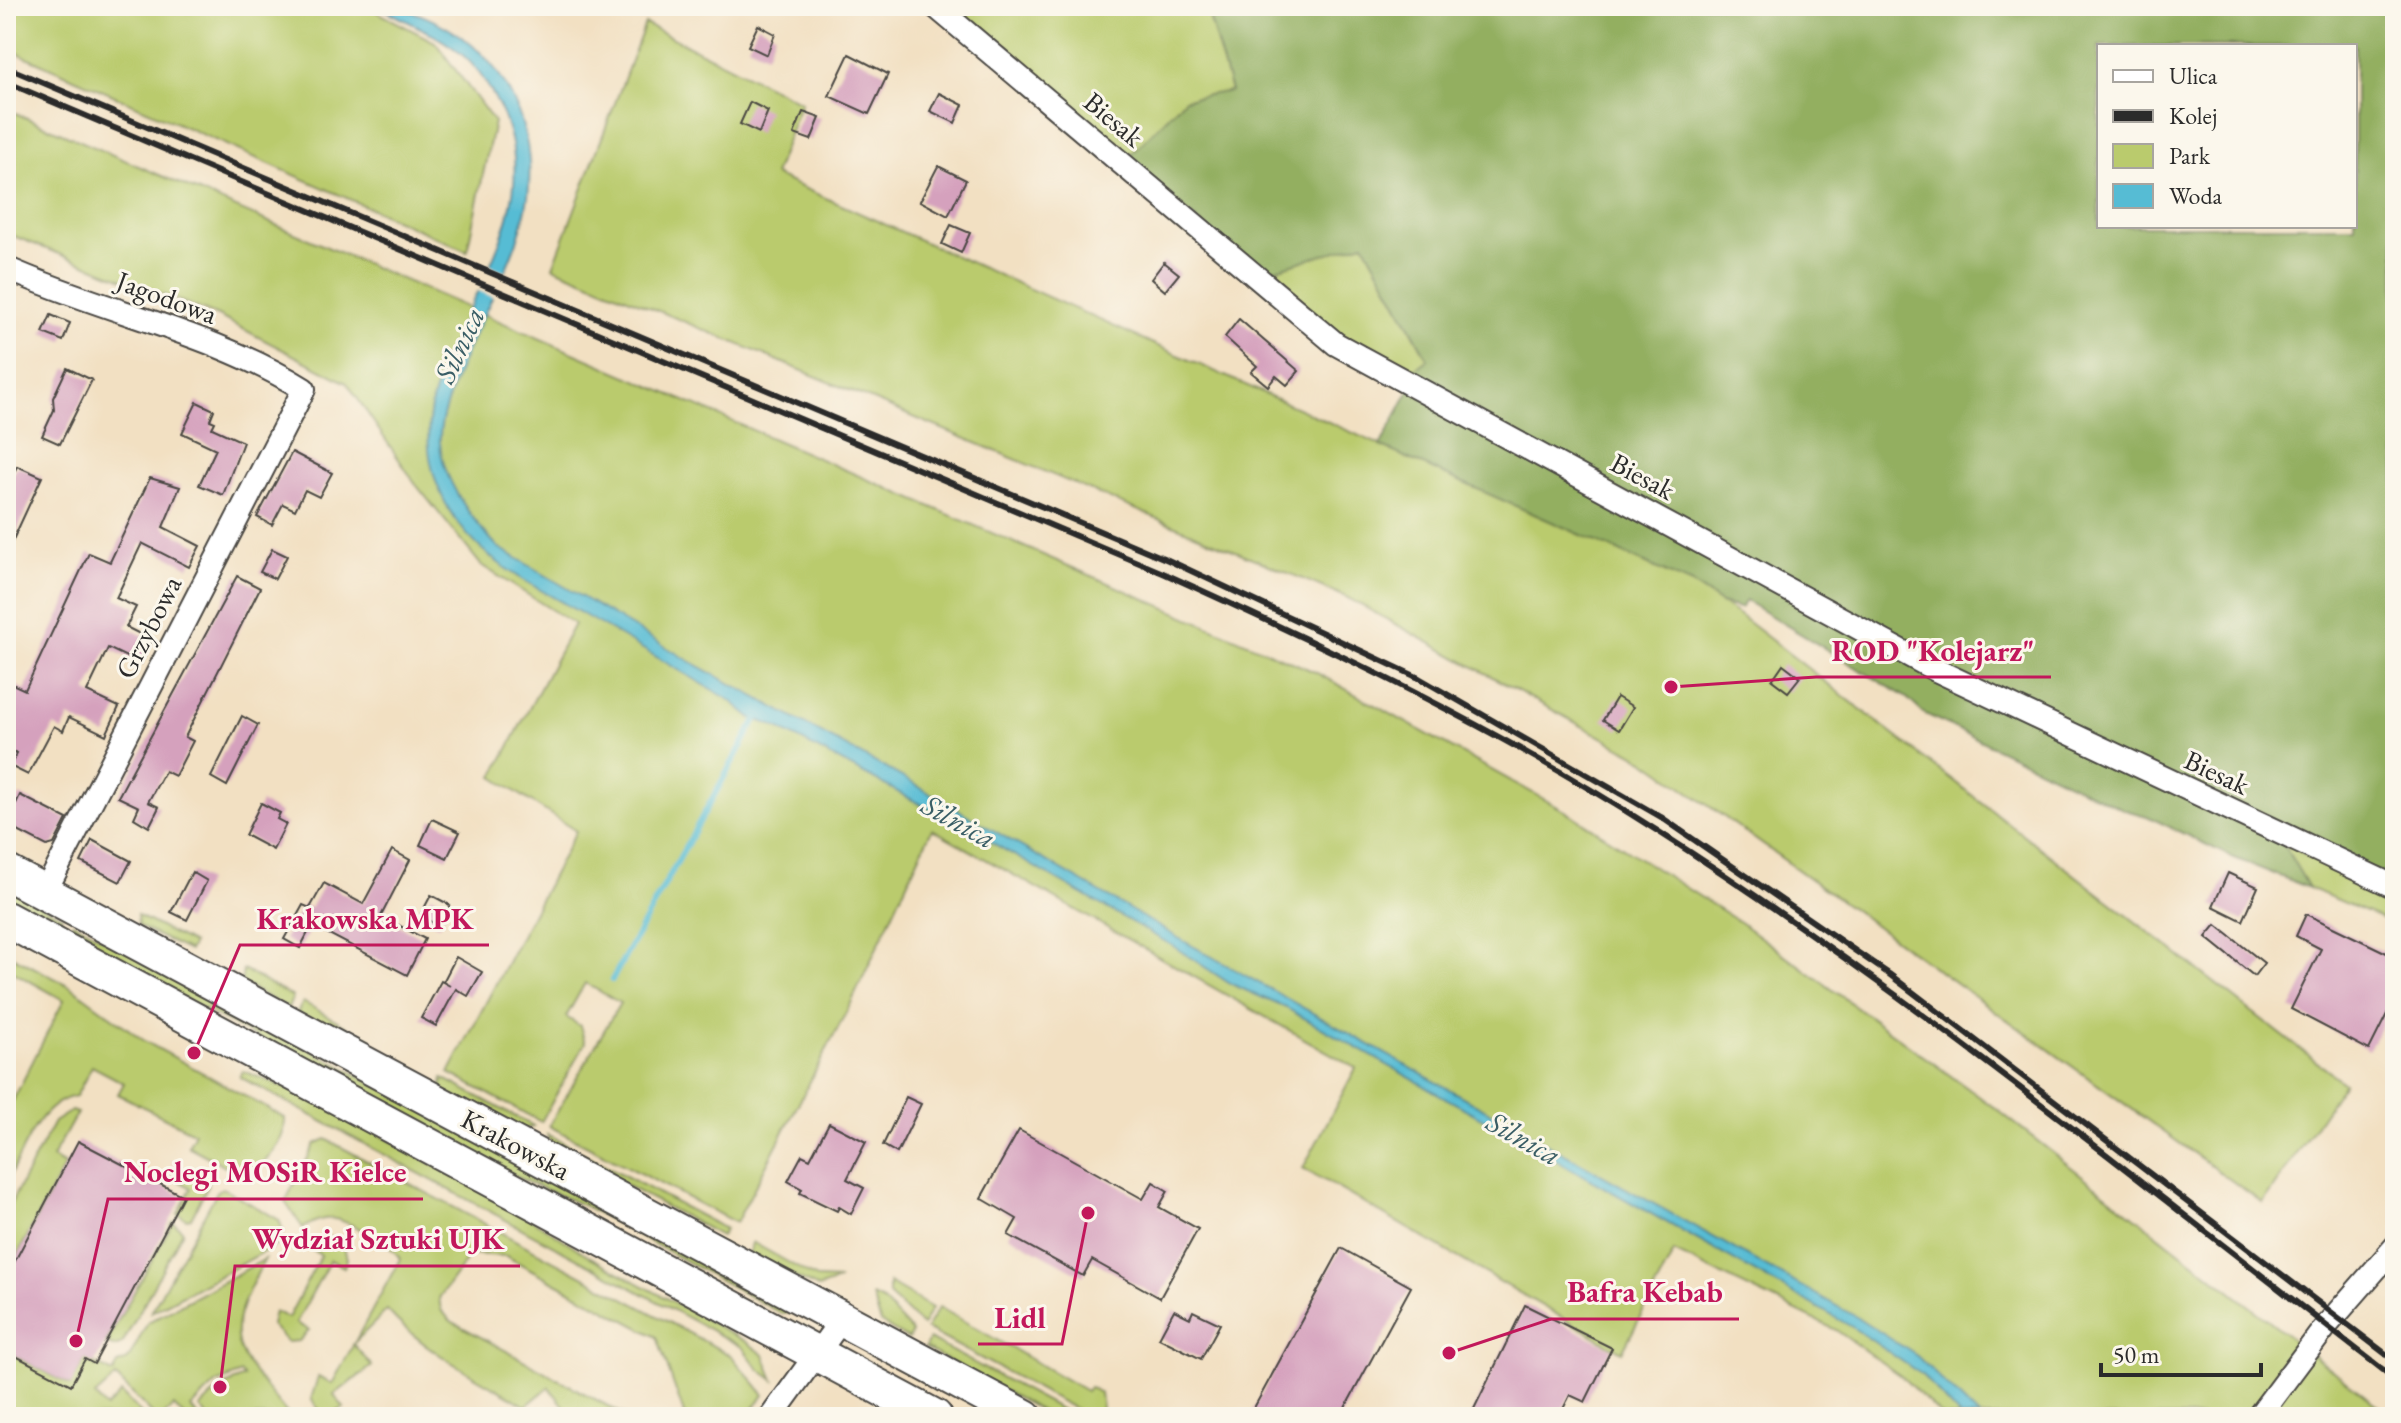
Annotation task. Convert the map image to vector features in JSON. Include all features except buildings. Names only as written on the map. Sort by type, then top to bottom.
[{"type":"main road","name":"Krakowska","points":[[6,872],[1025,1417]]},
{"type":"main road","name":"Krakowska","points":[[6,919],[935,1417]]},
{"type":"street","name":"Biesak","points":[[935,6],[1336,344],[1936,670],[2395,887]]},
{"type":"street","name":"Jagodowa","points":[[6,268],[50,288],[243,356],[304,389]]},
{"type":"street","name":"Grzybowa","points":[[45,892],[304,389]]},
{"type":"street","points":[[2258,1417],[2326,1326],[2393,1254]]},
{"type":"street","points":[[771,1417],[842,1319]]},
{"type":"green space","points":[[6,6],[366,6],[435,42],[494,122],[467,251],[6,48]]},
{"type":"green space","points":[[979,6],[1206,6],[1231,91],[1126,160],[953,11]]},
{"type":"green space","points":[[1206,6],[2395,6],[2395,877],[2283,844],[2309,888],[2232,857],[2147,816],[2125,810],[1923,713],[1907,698],[1746,601],[1740,608],[1721,603],[1692,584],[1380,446],[1410,390],[1398,382],[1428,359],[1364,243],[1259,274],[1126,160],[1185,99],[1231,91]]},
{"type":"green space","points":[[645,24],[801,102],[774,175],[1692,584],[1735,612],[2344,1083],[2263,1203],[1646,761],[1346,597],[553,267]]},
{"type":"green space","points":[[6,109],[1315,672],[1567,812],[1741,923],[1999,1111],[2392,1417],[1943,1417],[1902,1377],[1836,1330],[1674,1252],[1622,1352],[1303,1168],[1356,1068],[932,829],[852,1001],[736,1223],[549,1126],[620,1003],[585,983],[566,1017],[580,1026],[585,1043],[541,1122],[449,1073],[576,831],[493,777],[574,624],[481,565],[417,486],[347,383],[218,316],[6,233]]},
{"type":"green space","points":[[1364,242],[1428,360],[1406,377],[1340,339],[1259,274]]},
{"type":"green space","points":[[2283,844],[2395,895],[2395,924],[2309,888]]},
{"type":"green space","points":[[6,887],[62,916],[55,930],[6,904]]},
{"type":"green space","points":[[137,915],[193,944],[189,951],[138,926]]},
{"type":"green space","points":[[73,922],[781,1303],[789,1313],[782,1314],[587,1207],[523,1180],[65,935]]},
{"type":"green space","points":[[6,953],[70,986],[146,1042],[285,1118],[282,1136],[273,1152],[244,1176],[188,1146],[195,1133],[118,1094],[124,1083],[92,1066],[76,1096],[62,1100],[41,1118],[6,1183],[6,1114],[64,1000],[6,968]]},
{"type":"green space","points":[[243,970],[293,997],[288,1008],[241,983]]},
{"type":"green space","points":[[303,1002],[348,1027],[344,1034],[297,1013]]},
{"type":"green space","points":[[243,1071],[311,1097],[521,1212],[592,1258],[747,1342],[764,1355],[774,1380],[759,1369],[742,1347],[240,1077]]},
{"type":"green space","points":[[443,1078],[533,1126],[522,1131],[441,1090]]},
{"type":"green space","points":[[71,1111],[77,1113],[52,1158],[65,1165],[10,1269],[6,1267],[6,1212],[54,1122]]},
{"type":"green space","points":[[547,1134],[725,1229],[721,1236],[550,1145]]},
{"type":"green space","points":[[326,1139],[732,1356],[764,1395],[747,1417],[685,1417],[657,1337],[506,1256],[471,1254],[439,1298],[441,1310],[451,1321],[628,1417],[573,1417],[549,1387],[526,1406],[434,1351],[387,1310],[355,1342],[400,1259],[380,1241],[341,1221],[325,1219],[303,1228],[285,1202],[315,1144]]},
{"type":"green space","points":[[179,1167],[207,1179],[208,1185],[191,1218],[186,1219],[178,1214],[191,1188],[174,1178]]},
{"type":"green space","points":[[223,1188],[279,1220],[283,1231],[277,1245],[151,1312],[218,1190]]},
{"type":"green space","points":[[173,1222],[183,1231],[122,1344],[115,1347],[106,1343]]},
{"type":"green space","points":[[331,1237],[344,1246],[347,1259],[344,1267],[330,1260],[296,1323],[309,1330],[299,1341],[287,1342],[271,1325],[274,1311],[288,1318],[321,1255],[308,1248],[317,1240]]},
{"type":"green space","points":[[752,1242],[818,1279],[840,1280],[818,1288],[749,1255]]},
{"type":"green space","points":[[265,1259],[241,1310],[237,1328],[238,1344],[255,1374],[290,1417],[208,1417],[200,1408],[221,1387],[244,1377],[241,1373],[217,1383],[191,1408],[199,1417],[184,1417],[174,1406],[162,1417],[155,1417],[116,1377],[95,1396],[106,1408],[121,1393],[144,1417],[10,1417],[6,1413],[6,1351],[70,1385],[85,1359],[113,1373],[118,1364],[128,1360],[148,1322]]},
{"type":"green space","points":[[889,1283],[932,1308],[922,1326],[889,1295]]},
{"type":"green space","points":[[872,1296],[883,1301],[912,1332],[908,1339],[881,1323]]},
{"type":"green space","points":[[939,1307],[1086,1391],[1089,1387],[1100,1393],[1103,1417],[1090,1417],[926,1329]]},
{"type":"green space","points":[[929,1339],[1075,1417],[1052,1417],[925,1348]]},
{"type":"green space","points":[[353,1345],[372,1366],[334,1395],[344,1408],[334,1413],[320,1411],[311,1399],[318,1377],[332,1384]]},
{"type":"water","name":"Silnica","points":[[378,6],[405,10],[433,20],[471,44],[488,60],[510,93],[521,120],[529,156],[529,190],[523,222],[499,284],[456,377],[440,434],[442,456],[452,485],[478,525],[498,547],[693,663],[902,777],[1182,940],[1860,1319],[1917,1356],[1979,1417],[1960,1417],[1922,1375],[1852,1327],[1286,1008],[1229,983],[1173,946],[982,837],[774,726],[752,718],[730,700],[533,586],[485,552],[458,523],[432,468],[430,416],[443,365],[490,265],[509,214],[514,162],[500,108],[471,63],[435,36]]},
{"type":"pier","points":[[486,263],[509,273],[497,299],[474,289]]},
{"type":"waterway","points":[[612,980],[758,716]]},
{"type":"railway","points":[[6,67],[1168,560],[1419,678],[1661,817],[1889,974],[2395,1361]]},
{"type":"railway","points":[[6,82],[1163,573],[1352,661],[1537,758],[1656,830],[1846,959],[2031,1096],[2395,1379]]},
{"type":"place","name":"ROD \"Kolejarz\"","points":[[1671,687]]},
{"type":"place","name":"Krakowska MPK","points":[[194,1053]]},
{"type":"place","name":"Lidl","points":[[1088,1213]]},
{"type":"place","name":"Noclegi MOSiR Kielce","points":[[76,1341]]},
{"type":"place","name":"Bafra Kebab","points":[[1449,1353]]},
{"type":"place","name":"Wydział Sztuki UJK","points":[[220,1387]]}]
